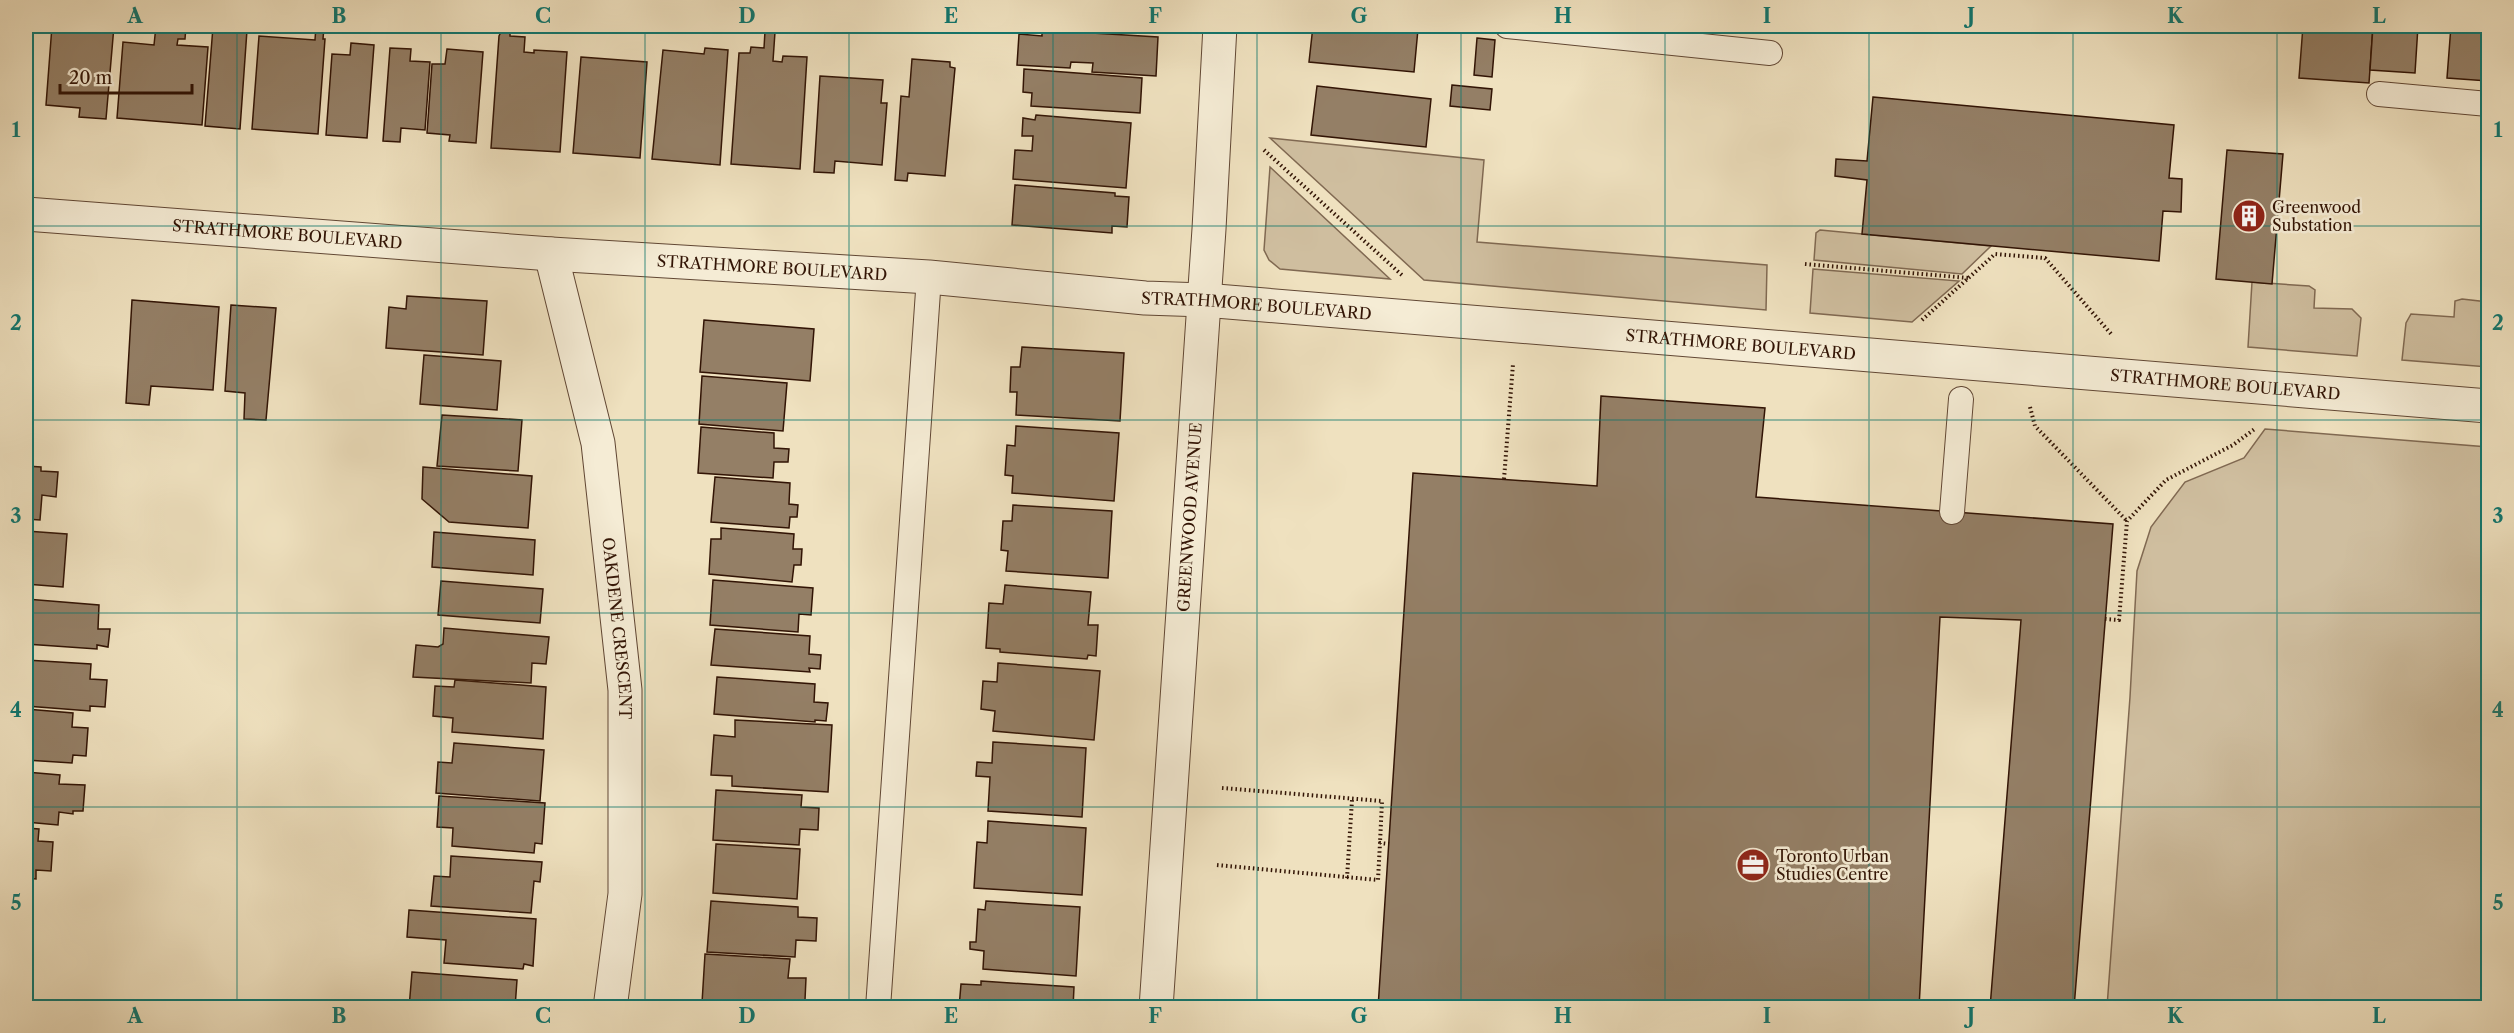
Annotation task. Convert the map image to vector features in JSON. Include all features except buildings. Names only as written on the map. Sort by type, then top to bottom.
[{"type":"street","name":"GREENWOOD AVENUE","points":[[1156,1008],[1204,300],[1220,26]]},
{"type":"street","name":"STRATHMORE BOULEVARD","points":[[26,214],[551,254],[929,277],[1145,298],[1204,300],[2488,406]]},
{"type":"street","name":"OAKDENE CRESCENT","points":[[551,254],[598,443],[625,690],[625,894],[610,1008]]},
{"type":"lane","points":[[1507,26],[1770,53]]},
{"type":"lane","points":[[2379,94],[2488,104]]},
{"type":"lane","points":[[878,1008],[929,277]]},
{"type":"lane","points":[[1952,512],[1961,399]]},
{"type":"path","points":[[1264,150],[1406,279]]},
{"type":"path","points":[[1915,326],[1995,254],[2045,258],[2119,343]]},
{"type":"path","points":[[1804,264],[1970,278]]},
{"type":"path","points":[[1504,479],[1514,364]]},
{"type":"path","points":[[2030,406],[2035,426],[2127,521]]},
{"type":"path","points":[[2105,619],[2119,620],[2127,521],[2166,480],[2233,445],[2261,424]]},
{"type":"path","points":[[1217,865],[1378,880],[1382,801],[1222,788]]},
{"type":"path","points":[[1347,878],[1352,800]]},
{"type":"path","points":[[1380,843],[1389,844]]},
{"type":"shaded area","points":[[1270,138],[1484,160],[1477,242],[1767,265],[1766,310],[1424,280]]},
{"type":"shaded area","points":[[1270,167],[1390,279],[1280,269],[1269,260],[1264,250]]},
{"type":"shaded area","points":[[1820,230],[1991,246],[1962,274],[1814,260],[1816,233]]},
{"type":"shaded area","points":[[1813,269],[1959,281],[1912,322],[1810,313]]},
{"type":"shaded area","points":[[2252,282],[2309,286],[2315,290],[2314,308],[2352,309],[2361,318],[2357,356],[2248,347]]},
{"type":"shaded area","points":[[2462,299],[2488,302],[2488,367],[2402,360],[2406,323],[2411,314],[2454,317],[2455,301]]},
{"type":"shaded area","points":[[2265,429],[2488,447],[2488,1007],[2107,1007],[2137,571],[2151,527],[2185,482],[2244,458]]},
{"type":"place","name":"Greenwood Substation","points":[[2249,216]]},
{"type":"place","name":"Toronto Urban Studies Centre","points":[[1753,865]]}]
